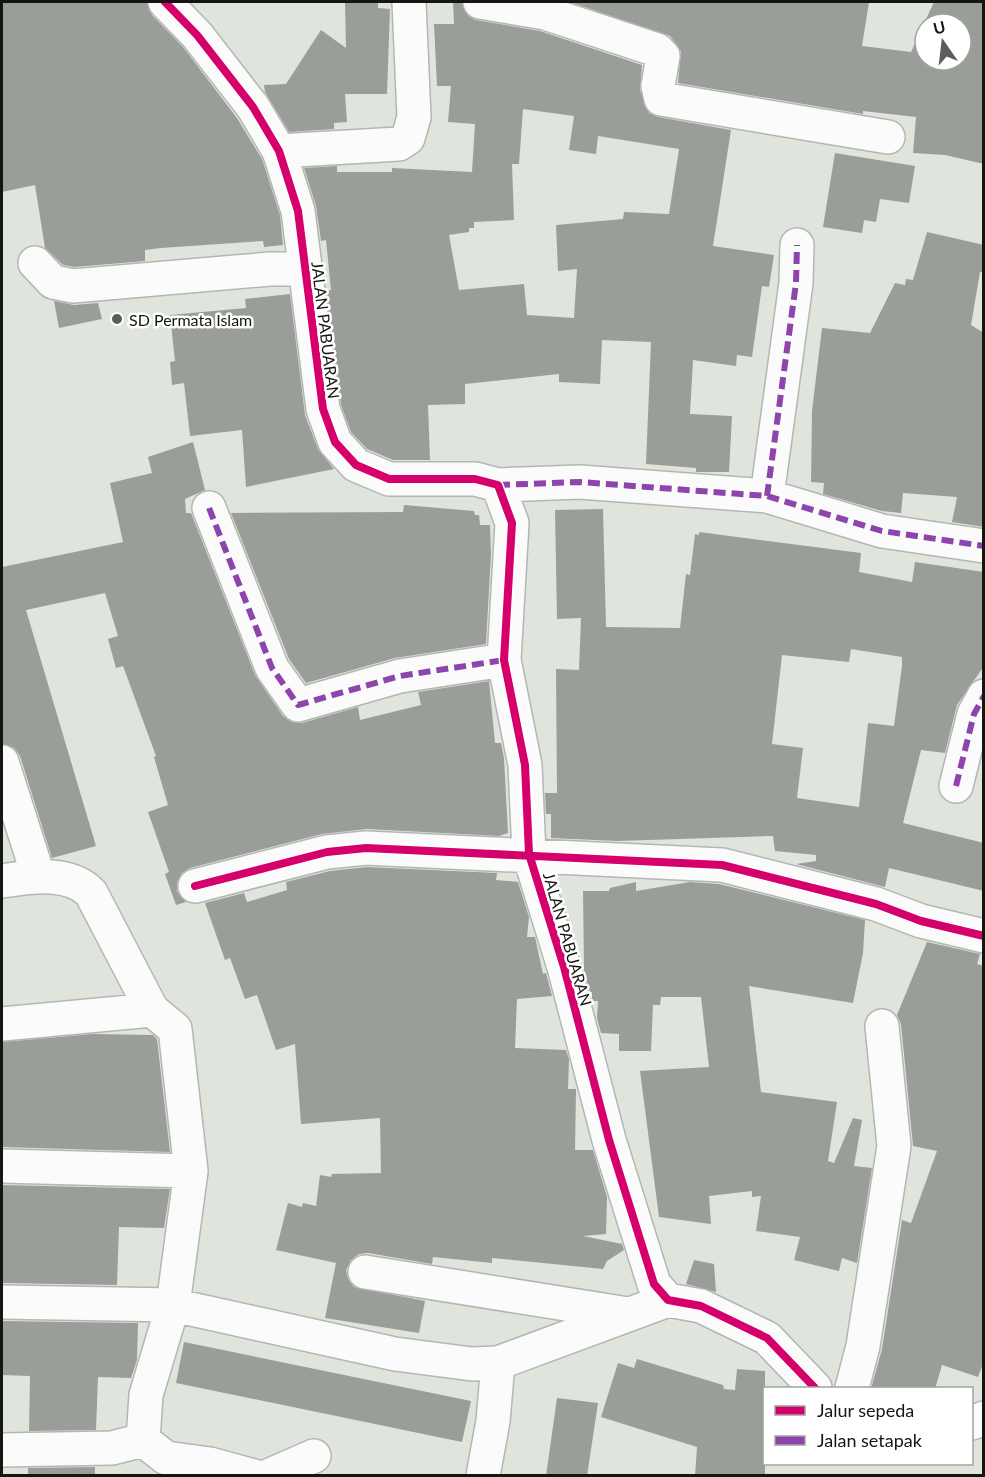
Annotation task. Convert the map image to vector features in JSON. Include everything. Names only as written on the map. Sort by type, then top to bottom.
[{"type":"street","name":"JALAN PABUARAN","points":[[165,2],[197,35],[253,107],[279,151],[298,211],[322,409],[335,442],[356,465],[389,479],[475,478],[498,485],[512,523],[504,660],[525,765],[529,854],[564,967],[609,1140],[640,1240],[654,1284],[668,1300]]},
{"type":"street","points":[[279,151],[399,144],[408,138],[414,117],[409,2]]},
{"type":"street","points":[[480,2],[545,13],[657,50],[663,56],[658,86],[661,99],[888,137]]},
{"type":"street","points":[[767,496],[796,283],[797,245]]},
{"type":"street","points":[[35,263],[53,282],[73,286],[262,270],[305,269]]},
{"type":"street","points":[[498,485],[580,482],[767,496],[882,531],[984,546]]},
{"type":"street","points":[[208,508],[272,668],[298,705],[400,676],[504,660]]},
{"type":"street","points":[[956,786],[974,714],[984,696]]},
{"type":"street","points":[[2,762],[38,875]]},
{"type":"street","points":[[195,886],[327,852],[394,847],[722,865],[876,904],[921,921],[984,936]]},
{"type":"street","points":[[2,881],[38,875],[82,884],[91,892],[152,1010],[175,1029],[191,1171],[173,1305],[146,1395],[143,1440]]},
{"type":"street","points":[[2,1024],[152,1010]]},
{"type":"street","points":[[853,1387],[863,1346],[894,1146],[882,1026]]},
{"type":"street","points":[[2,1166],[191,1171]]},
{"type":"street","points":[[365,1272],[630,1315]]},
{"type":"street","points":[[2,1302],[173,1305],[395,1354],[472,1364],[498,1363],[668,1300],[701,1306],[767,1338],[813,1387]]},
{"type":"street","points":[[483,1476],[493,1421],[498,1363]]},
{"type":"street","points":[[2,1450],[112,1448],[143,1440]]},
{"type":"street","points":[[143,1440],[166,1458],[190,1469],[210,1464],[254,1476]]},
{"type":"street","points":[[268,1476],[314,1456]]},
{"type":"building","points":[[2,2],[147,2],[152,15],[183,47],[237,118],[262,159],[280,215],[283,245],[264,247],[263,241],[161,248],[145,250],[145,261],[74,267],[63,265],[45,248],[35,185],[2,192]]},
{"type":"building","points":[[453,2],[462,2],[468,16],[476,20],[540,31],[642,65],[640,90],[649,113],[658,117],[731,130],[713,246],[774,255],[769,287],[762,286],[752,357],[737,355],[736,366],[693,360],[690,414],[732,416],[729,472],[696,472],[696,468],[646,464],[651,342],[602,340],[600,384],[559,382],[559,374],[465,384],[465,404],[428,405],[430,460],[393,460],[367,449],[351,432],[341,405],[327,291],[331,290],[326,240],[321,241],[316,206],[304,168],[337,166],[337,172],[392,172],[392,168],[472,172],[475,124],[448,122],[451,86],[437,86],[434,24],[454,24]],"holes":[[[523,109],[574,116],[569,150],[596,154],[598,136],[679,149],[669,214],[624,212],[623,219],[556,225],[558,271],[577,269],[574,318],[527,315],[524,284],[459,290],[449,235],[469,232],[469,228],[474,228],[474,222],[514,220],[512,164],[519,164]]]},
{"type":"building","points":[[570,2],[869,2],[862,46],[911,52],[913,48],[913,72],[973,72],[973,12],[929,12],[934,2],[984,2],[984,164],[945,155],[913,153],[916,117],[863,111],[863,114],[678,83],[681,51],[670,36]]},
{"type":"building","points":[[345,3],[378,3],[378,8],[390,9],[387,94],[345,94],[347,122],[334,123],[334,129],[289,132],[265,92],[264,85],[286,84],[321,30],[346,48]]},
{"type":"building","points":[[835,153],[915,166],[909,203],[880,199],[876,222],[864,220],[862,233],[823,227]]},
{"type":"building","points":[[927,232],[984,245],[984,272],[980,272],[971,325],[984,333],[984,527],[952,522],[957,497],[903,493],[901,513],[882,511],[823,494],[824,483],[811,482],[812,411],[822,328],[870,333],[895,283],[905,285],[906,279],[913,280]]},
{"type":"building","points":[[290,294],[305,415],[318,449],[334,469],[246,487],[242,430],[190,436],[184,383],[172,385],[170,362],[175,361],[170,315],[246,308],[245,299]]},
{"type":"building","points":[[54,301],[74,305],[98,303],[102,319],[59,328]]},
{"type":"building","points":[[193,442],[205,490],[185,499],[186,513],[191,513],[255,675],[283,716],[291,722],[302,723],[358,707],[360,720],[421,705],[418,692],[489,681],[495,743],[501,743],[504,758],[508,833],[499,836],[367,829],[322,834],[190,868],[182,873],[177,882],[177,891],[186,902],[176,905],[165,874],[169,872],[148,812],[168,805],[154,757],[156,756],[123,666],[116,668],[108,639],[118,636],[105,593],[26,610],[96,846],[52,858],[20,756],[14,748],[2,744],[2,567],[123,542],[110,483],[152,473],[148,457]]},
{"type":"building","points":[[404,505],[474,511],[475,515],[479,515],[480,525],[490,525],[491,554],[486,644],[395,658],[306,683],[289,659],[231,513],[403,512]]},
{"type":"building","points":[[603,509],[606,627],[680,628],[686,574],[690,575],[695,534],[699,535],[699,532],[861,553],[859,572],[912,582],[915,562],[984,572],[984,666],[957,705],[945,753],[921,750],[903,823],[984,843],[984,891],[889,868],[885,887],[796,864],[816,861],[816,855],[775,851],[773,836],[617,841],[551,838],[551,814],[546,814],[545,793],[557,793],[556,669],[579,670],[581,618],[557,619],[555,510]],"holes":[[[851,649],[902,657],[894,726],[868,723],[859,807],[797,798],[803,748],[772,744],[782,655],[849,662]]]},
{"type":"building","points":[[367,867],[497,873],[496,880],[518,882],[529,917],[527,937],[535,937],[543,974],[546,973],[552,996],[517,999],[515,1048],[566,1050],[569,1059],[568,1089],[576,1089],[575,1150],[593,1150],[607,1197],[606,1234],[583,1236],[622,1244],[624,1250],[607,1261],[603,1269],[492,1258],[492,1263],[433,1257],[432,1264],[368,1253],[359,1254],[351,1260],[346,1270],[348,1279],[354,1287],[425,1301],[419,1333],[325,1318],[336,1263],[276,1250],[288,1203],[302,1207],[303,1203],[316,1206],[320,1175],[331,1177],[332,1174],[381,1173],[380,1118],[301,1124],[295,1044],[276,1050],[257,995],[245,999],[230,958],[225,960],[205,903],[244,893],[247,902],[287,890],[286,882],[330,871]]},
{"type":"building","points":[[636,882],[636,891],[690,882],[719,884],[865,920],[863,953],[853,1003],[749,986],[761,1092],[837,1102],[828,1161],[834,1163],[853,1118],[862,1120],[854,1166],[872,1168],[857,1263],[842,1258],[839,1271],[794,1260],[800,1237],[756,1231],[761,1196],[752,1197],[752,1191],[709,1196],[711,1224],[659,1217],[640,1071],[709,1067],[701,997],[661,997],[660,1005],[653,1005],[651,1051],[619,1051],[619,1034],[601,1033],[597,1018],[598,1001],[592,1001],[592,992],[590,993],[584,970],[583,891],[609,891],[610,888]]},
{"type":"building","points":[[927,942],[980,954],[977,964],[984,966],[984,1361],[978,1377],[942,1365],[936,1387],[872,1387],[882,1349],[902,1220],[911,1223],[937,1151],[913,1146],[901,1024],[897,1015]]},
{"type":"building","points":[[93,1034],[153,1035],[157,1039],[170,1152],[2,1147],[2,1042]]},
{"type":"building","points":[[2,1185],[170,1189],[164,1228],[119,1227],[117,1285],[2,1283]]},
{"type":"building","points":[[694,1260],[714,1264],[716,1292],[686,1284]]},
{"type":"building","points":[[2,1321],[138,1323],[137,1360],[131,1378],[98,1377],[96,1430],[29,1431],[30,1376],[2,1375]]},
{"type":"building","points":[[184,1342],[471,1401],[462,1442],[176,1383]]},
{"type":"building","points":[[637,1359],[723,1385],[724,1389],[735,1390],[737,1369],[765,1371],[763,1465],[765,1465],[765,1476],[695,1476],[697,1447],[601,1417],[618,1363],[634,1368]]},
{"type":"building","points":[[557,1398],[598,1403],[587,1476],[546,1476]]},
{"type":"building","points":[[95,1467],[95,1476],[28,1476],[28,1468]]},
{"type":"marked path","points":[[767,496],[796,283],[797,245]]},
{"type":"marked path","points":[[498,485],[580,482],[767,496],[882,531],[984,546]]},
{"type":"marked path","points":[[209,508],[272,668],[298,705],[400,676],[504,660]]},
{"type":"marked path","points":[[956,786],[974,714],[984,696]]},
{"type":"cycle path","points":[[165,2],[197,35],[253,107],[279,151],[298,211],[323,409],[335,442],[356,465],[389,479],[475,479],[498,485],[512,523],[504,660],[525,765],[529,854],[564,967],[609,1140],[654,1284],[668,1300],[701,1306],[767,1338],[814,1387]]},
{"type":"cycle path","points":[[195,886],[327,852],[366,848],[722,865],[876,904],[921,921],[984,936]]},
{"type":"place","name":"SD Permata Islam","points":[[117,319]]}]
